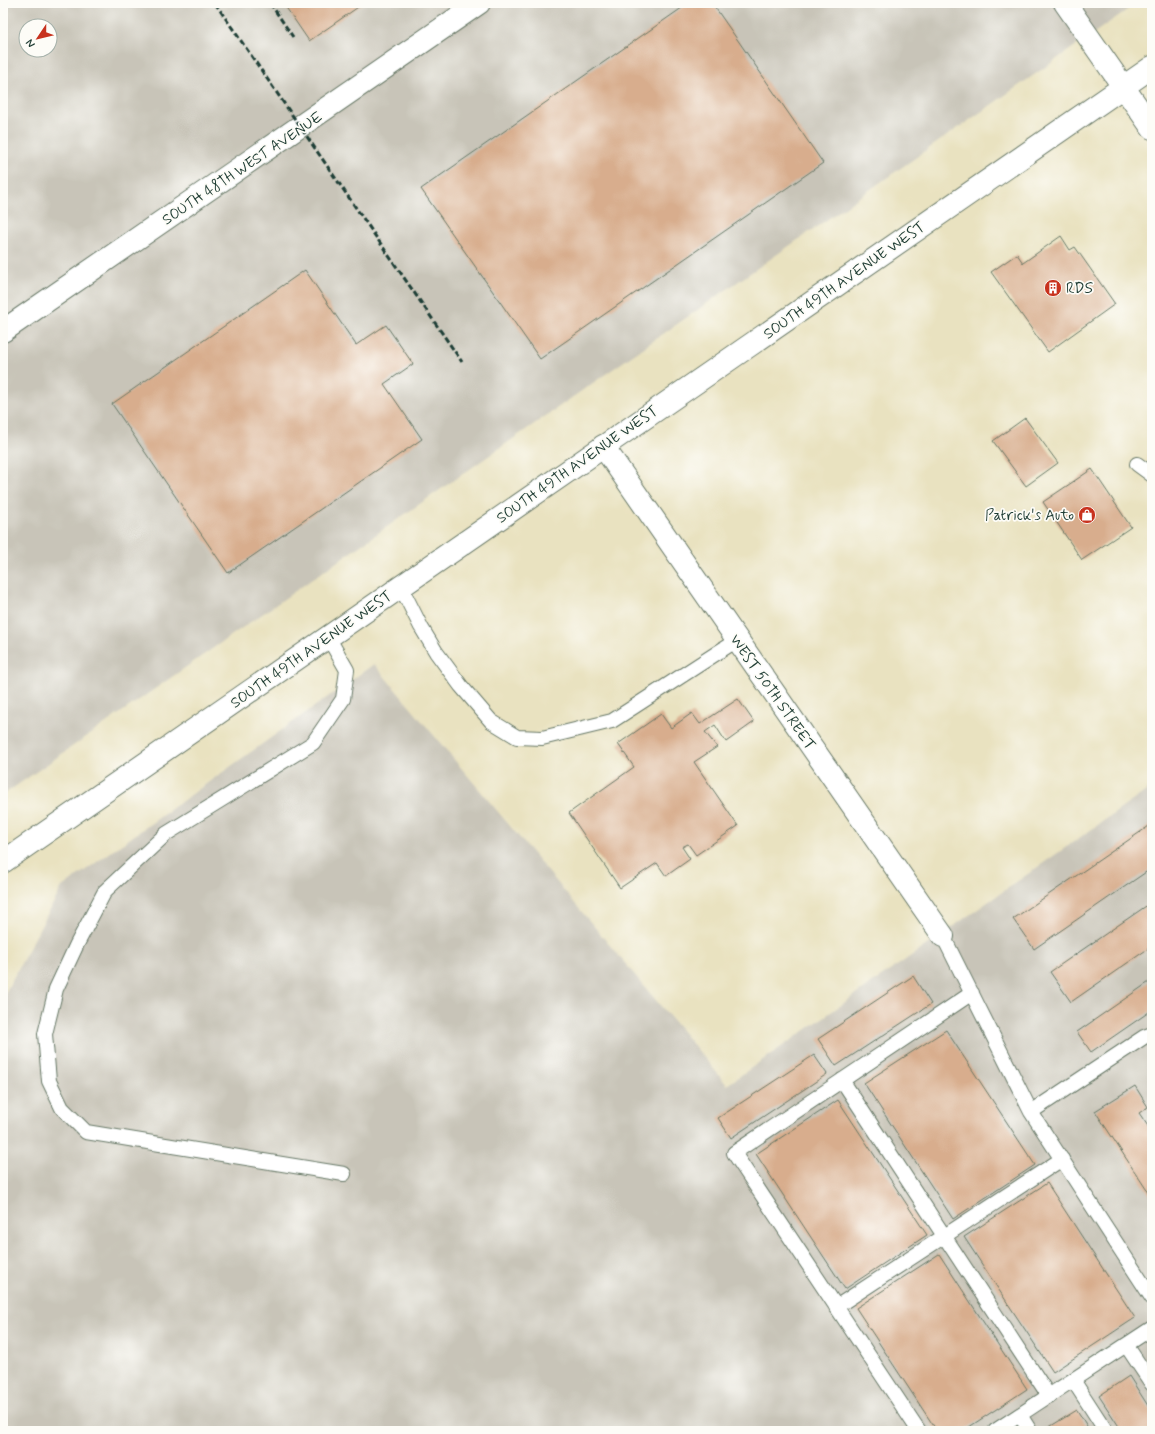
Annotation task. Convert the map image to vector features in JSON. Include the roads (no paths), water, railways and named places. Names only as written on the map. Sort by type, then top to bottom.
[{"type":"street","name":"SOUTH 48TH WEST AVENUE","points":[[3,331],[479,3]]},
{"type":"street","points":[[1065,3],[1152,128]]},
{"type":"street","name":"SOUTH 49TH AVENUE WEST","points":[[3,862],[1152,67]]},
{"type":"street","name":"WEST 50TH STREET","points":[[603,446],[944,936]]},
{"type":"lane","points":[[1137,464],[1152,476]]},
{"type":"lane","points":[[401,587],[432,646],[461,686],[490,721],[517,737],[542,738],[612,721],[737,640]]},
{"type":"lane","points":[[328,637],[347,670],[344,699],[313,743],[166,834],[106,891],[77,944],[56,989],[45,1034],[49,1081],[62,1108],[86,1132],[344,1174]]},
{"type":"lane","points":[[944,936],[1031,1112],[1152,1298]]},
{"type":"lane","points":[[919,1431],[734,1153],[972,994]]},
{"type":"lane","points":[[1031,1112],[1144,1036],[1152,1034]]},
{"type":"lane","points":[[842,1080],[1049,1396]]},
{"type":"lane","points":[[836,1307],[1062,1160]]},
{"type":"lane","points":[[995,1431],[1152,1328]]},
{"type":"lane","points":[[1126,1344],[1152,1384]]},
{"type":"lane","points":[[1073,1380],[1106,1431]]},
{"type":"lane","points":[[1020,1415],[1030,1431]]},
{"type":"railway","points":[[215,3],[462,362]]},
{"type":"railway","points":[[270,3],[293,37]]},
{"type":"place","name":"RDS","points":[[1053,288]]},
{"type":"place","name":"Patrick's Auto","points":[[1087,515]]}]
